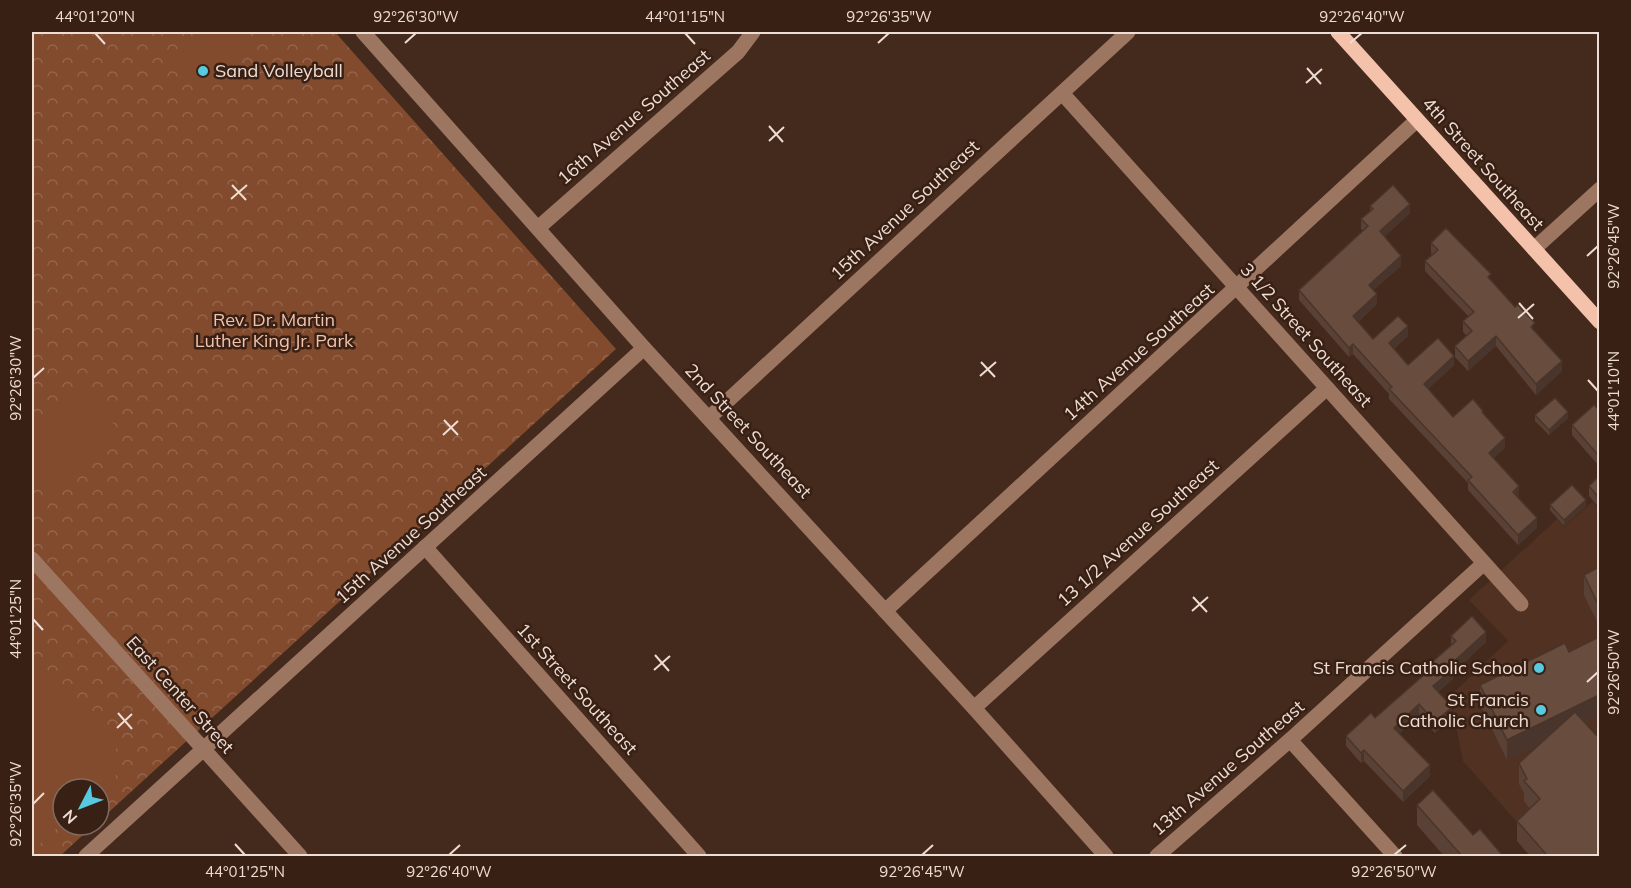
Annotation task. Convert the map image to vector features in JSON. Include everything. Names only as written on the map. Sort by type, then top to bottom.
[{"type":"main road","name":"4th Street Southeast","points":[[1338,32],[1599,322]]},
{"type":"street","name":"2nd Street Southeast","points":[[363,32],[644,348],[710,417],[1106,856]]},
{"type":"street","name":"16th Avenue Southeast","points":[[538,228],[738,52],[753,32]]},
{"type":"street","name":"15th Avenue Southeast","points":[[710,417],[1128,32]]},
{"type":"street","name":"3 1/2 Street Southeast","points":[[1062,93],[1521,604]]},
{"type":"street","name":"14th Avenue Southeast","points":[[885,611],[1417,120]]},
{"type":"street","points":[[1534,249],[1599,189]]},
{"type":"street","name":"15th Avenue Southeast","points":[[86,856],[644,348]]},
{"type":"street","name":"13 1/2 Avenue Southeast","points":[[974,708],[1327,388]]},
{"type":"street","name":"1st Street Southeast","points":[[425,548],[699,856]]},
{"type":"street","name":"East Center Street","points":[[32,559],[300,856]]},
{"type":"street","name":"13th Avenue Southeast","points":[[1157,856],[1290,740],[1483,564]]},
{"type":"street","points":[[1290,740],[1395,856]]},
{"type":"shaded area","name":"St Francis Catholic School","points":[[1592,502],[1600,510],[1599,856],[1547,856],[1463,761],[1450,696],[1508,641],[1469,600],[1557,519],[1564,527]]},
{"type":"green space","name":"Rev. Dr. Martin Luther King Jr. Park","points":[[32,32],[335,32],[616,349],[111,810],[111,777],[51,777],[51,837],[81,837],[60,856],[32,856]]},
{"type":"green space","name":"Sand Volleyball","points":[[199,32],[247,32],[256,43],[199,88],[171,54]]},
{"type":"green space","points":[[77,384],[122,433],[54,497],[32,473],[32,427]]},
{"type":"green space","points":[[32,653],[116,746],[116,775],[111,779],[111,777],[51,777],[51,833],[32,851]]},
{"type":"building","points":[[1393,185],[1410,204],[1380,231],[1401,256],[1369,285],[1377,294],[1353,316],[1373,339],[1398,316],[1408,326],[1389,343],[1408,365],[1438,338],[1454,356],[1424,384],[1453,417],[1473,399],[1505,438],[1489,453],[1519,486],[1513,492],[1537,518],[1518,535],[1468,480],[1472,477],[1389,389],[1392,387],[1353,344],[1349,348],[1299,290],[1368,226],[1361,219],[1373,209],[1370,206]]},
{"type":"building","points":[[1446,228],[1491,274],[1488,277],[1515,307],[1518,305],[1535,323],[1531,327],[1562,361],[1536,384],[1496,336],[1468,361],[1455,346],[1472,331],[1463,321],[1474,312],[1425,261],[1438,250],[1431,243]]},
{"type":"building","points":[[1555,398],[1568,412],[1549,430],[1535,415]]},
{"type":"building","points":[[1594,405],[1598,409],[1599,407],[1599,456],[1572,425]]},
{"type":"building","points":[[1599,476],[1599,498],[1589,486]]},
{"type":"building","points":[[1572,485],[1586,500],[1564,520],[1550,505]]},
{"type":"building","points":[[1599,567],[1599,606],[1584,575]]},
{"type":"building","points":[[1472,616],[1486,632],[1450,665],[1453,669],[1433,686],[1452,707],[1435,722],[1419,704],[1394,728],[1430,765],[1403,791],[1364,750],[1361,753],[1346,736],[1371,713],[1375,718],[1433,667],[1430,664],[1456,641],[1451,636]]},
{"type":"building","name":"St Francis Catholic Church","points":[[1599,637],[1599,695],[1507,740],[1480,685],[1565,643],[1569,652]]},
{"type":"building","name":"St Francis Catholic Church","points":[[1575,712],[1599,738],[1599,856],[1543,856],[1546,854],[1517,821],[1540,799],[1524,781],[1527,779],[1519,763]]},
{"type":"building","points":[[1433,790],[1473,835],[1480,829],[1503,856],[1462,856],[1417,805]]},
{"type":"place","name":"Sand Volleyball","points":[[203,71]]},
{"type":"place","name":"St Francis Catholic School","points":[[1539,668]]},
{"type":"place","name":"St Francis Catholic Church","points":[[1541,710]]}]
